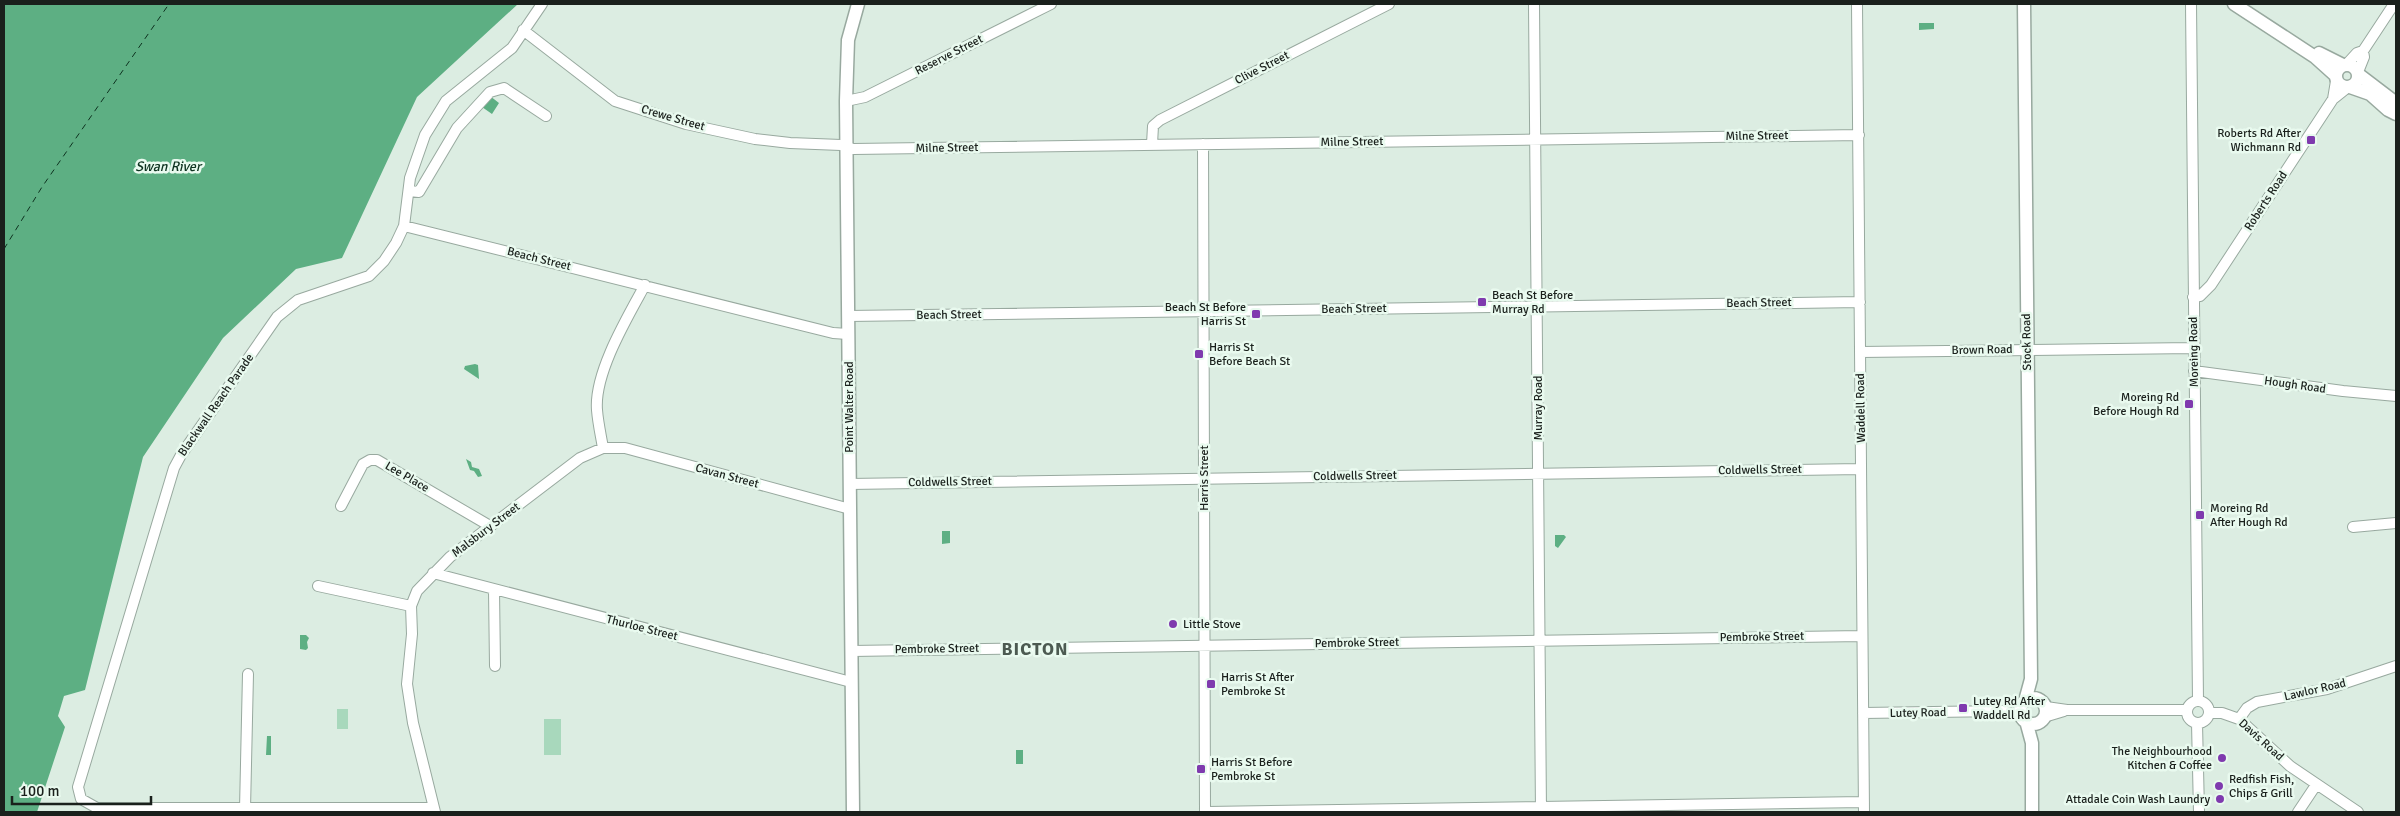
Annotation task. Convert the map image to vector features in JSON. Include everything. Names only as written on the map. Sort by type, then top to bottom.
[{"type":"street","name":"Blackwall Reach Parade","points":[[245,809],[97,808],[84,802],[79,795],[79,782],[174,468],[181,455],[277,317],[298,300],[369,276],[384,261],[404,226],[410,178],[425,135],[446,101],[512,48],[542,4]]},
{"type":"street","name":"Point Walter Road","points":[[853,812],[846,101],[848,40],[858,4]]},
{"type":"street","name":"Reserve Street","points":[[846,101],[865,97],[1051,4]]},
{"type":"street","name":"Clive Street","points":[[1152,144],[1153,126],[1160,120],[1389,4]]},
{"type":"street","name":"Murray Road","points":[[1534,4],[1541,810]]},
{"type":"street","name":"Waddell Road","points":[[1857,4],[1864,807]]},
{"type":"street","name":"Stock Road","points":[[2024,4],[2031,679],[2033,711],[2032,812]]},
{"type":"street","name":"Moreing Road","points":[[2191,4],[2198,701]]},
{"type":"street","points":[[2234,4],[2315,57],[2340,71],[2354,67],[2358,73],[2396,103]]},
{"type":"street","points":[[2246,4],[2326,57],[2340,71]]},
{"type":"street","points":[[2394,4],[2363,50],[2357,53],[2340,71],[2340,85],[2370,94],[2388,110],[2396,114]]},
{"type":"street","name":"Crewe Street","points":[[523,30],[615,101],[686,124],[755,139],[846,147]]},
{"type":"street","points":[[2349,87],[2357,82],[2364,57],[2363,50]]},
{"type":"street","name":"Roberts Road","points":[[2194,297],[2200,296],[2211,285],[2333,99],[2340,71]]},
{"type":"street","name":"Roberts Road","points":[[2333,99],[2349,87]]},
{"type":"street","points":[[409,191],[419,192],[457,128],[490,92],[504,88],[546,116]]},
{"type":"street","name":"Milne Street","points":[[846,147],[853,149],[1859,135]]},
{"type":"street","name":"Harris Street","points":[[1202,144],[1206,812]]},
{"type":"street","name":"Beach Street","points":[[404,226],[833,333],[848,334]]},
{"type":"street","points":[[604,448],[597,409],[599,390],[614,344],[645,286]]},
{"type":"street","name":"Beach Street","points":[[848,316],[1860,302]]},
{"type":"street","name":"Brown Road","points":[[1860,352],[2193,348]]},
{"type":"street","name":"Hough Road","points":[[2194,371],[2343,392],[2396,396]]},
{"type":"street","name":"Cavan Street","points":[[604,448],[625,448],[850,509]]},
{"type":"street","name":"Malsbury Street","points":[[411,606],[417,591],[450,557],[580,458],[604,448]]},
{"type":"street","name":"Lee Place","points":[[341,506],[363,464],[370,460],[377,460],[490,526]]},
{"type":"street","name":"Coldwells Street","points":[[849,484],[1861,469]]},
{"type":"street","points":[[2353,527],[2396,523]]},
{"type":"street","name":"Thurloe Street","points":[[433,573],[851,682]]},
{"type":"street","points":[[248,674],[245,809],[434,810],[413,723],[407,684],[412,634],[411,606],[318,586]]},
{"type":"street","points":[[494,590],[495,666]]},
{"type":"street","name":"Pembroke Street","points":[[851,651],[1862,636]]},
{"type":"street","name":"Lawlor Road","points":[[2239,719],[2247,708],[2257,702],[2327,689],[2396,666]]},
{"type":"street","points":[[2198,701],[2205,703],[2209,713],[2206,719],[2197,723],[2189,719],[2187,710],[2192,702],[2198,701]]},
{"type":"street","name":"Lutey Road","points":[[1863,713],[2187,710]]},
{"type":"street","name":"Davis Road","points":[[2209,713],[2222,713],[2239,719],[2271,749],[2316,785],[2358,812]]},
{"type":"street","points":[[2197,723],[2199,812]]},
{"type":"street","points":[[2298,812],[2316,785]]},
{"type":"street","points":[[1206,812],[1864,807]]},
{"type":"shaded area","points":[[337,709],[348,709],[348,729],[337,729]]},
{"type":"shaded area","points":[[544,719],[561,719],[561,755],[544,755]]},
{"type":"water","name":"Swan River","points":[[4,4],[518,4],[417,97],[342,258],[296,269],[223,338],[143,457],[85,690],[64,696],[58,716],[65,727],[37,812],[4,812]]},
{"type":"water","points":[[1919,23],[1934,23],[1934,29],[1919,30]]},
{"type":"water","points":[[490,96],[499,103],[492,114],[482,107]]},
{"type":"water","points":[[478,365],[479,379],[464,369],[465,366]]},
{"type":"water","points":[[466,459],[471,462],[472,467],[479,469],[482,476],[478,477],[474,471],[470,470]]},
{"type":"water","points":[[942,531],[950,531],[950,543],[942,544]]},
{"type":"water","points":[[1555,535],[1564,535],[1566,537],[1558,548],[1555,546]]},
{"type":"water","points":[[300,635],[306,635],[309,638],[306,650],[300,649]]},
{"type":"water","points":[[267,736],[271,736],[271,755],[266,755]]},
{"type":"water","points":[[1016,750],[1023,750],[1023,764],[1016,764]]},
{"type":"ferry route","points":[[4,249],[42,187],[169,4]]},
{"type":"place","name":"Roberts Rd After Wichmann Rd","points":[[2311,140]]},
{"type":"place","name":"Beach St Before Murray Rd","points":[[1482,302]]},
{"type":"place","name":"Beach St Before Harris St","points":[[1256,314]]},
{"type":"place","name":"Harris St Before Beach St","points":[[1199,354]]},
{"type":"place","name":"Moreing Rd Before Hough Rd","points":[[2189,404]]},
{"type":"place","name":"Moreing Rd After Hough Rd","points":[[2200,515]]},
{"type":"place","name":"Little Stove","points":[[1173,624]]},
{"type":"place","name":"Harris St After Pembroke St","points":[[1211,684]]},
{"type":"place","name":"Lutey Rd After Waddell Rd","points":[[1963,708]]},
{"type":"place","name":"The Neighbourhood Kitchen & Coffee","points":[[2222,758]]},
{"type":"place","name":"Harris St Before Pembroke St","points":[[1201,769]]},
{"type":"place","name":"Redfish Fish, Chips & Grill","points":[[2219,786]]},
{"type":"place","name":"Attadale Coin Wash Laundry","points":[[2220,799]]},
{"type":"district","name":"BICTON","points":[[1035,649]]}]
